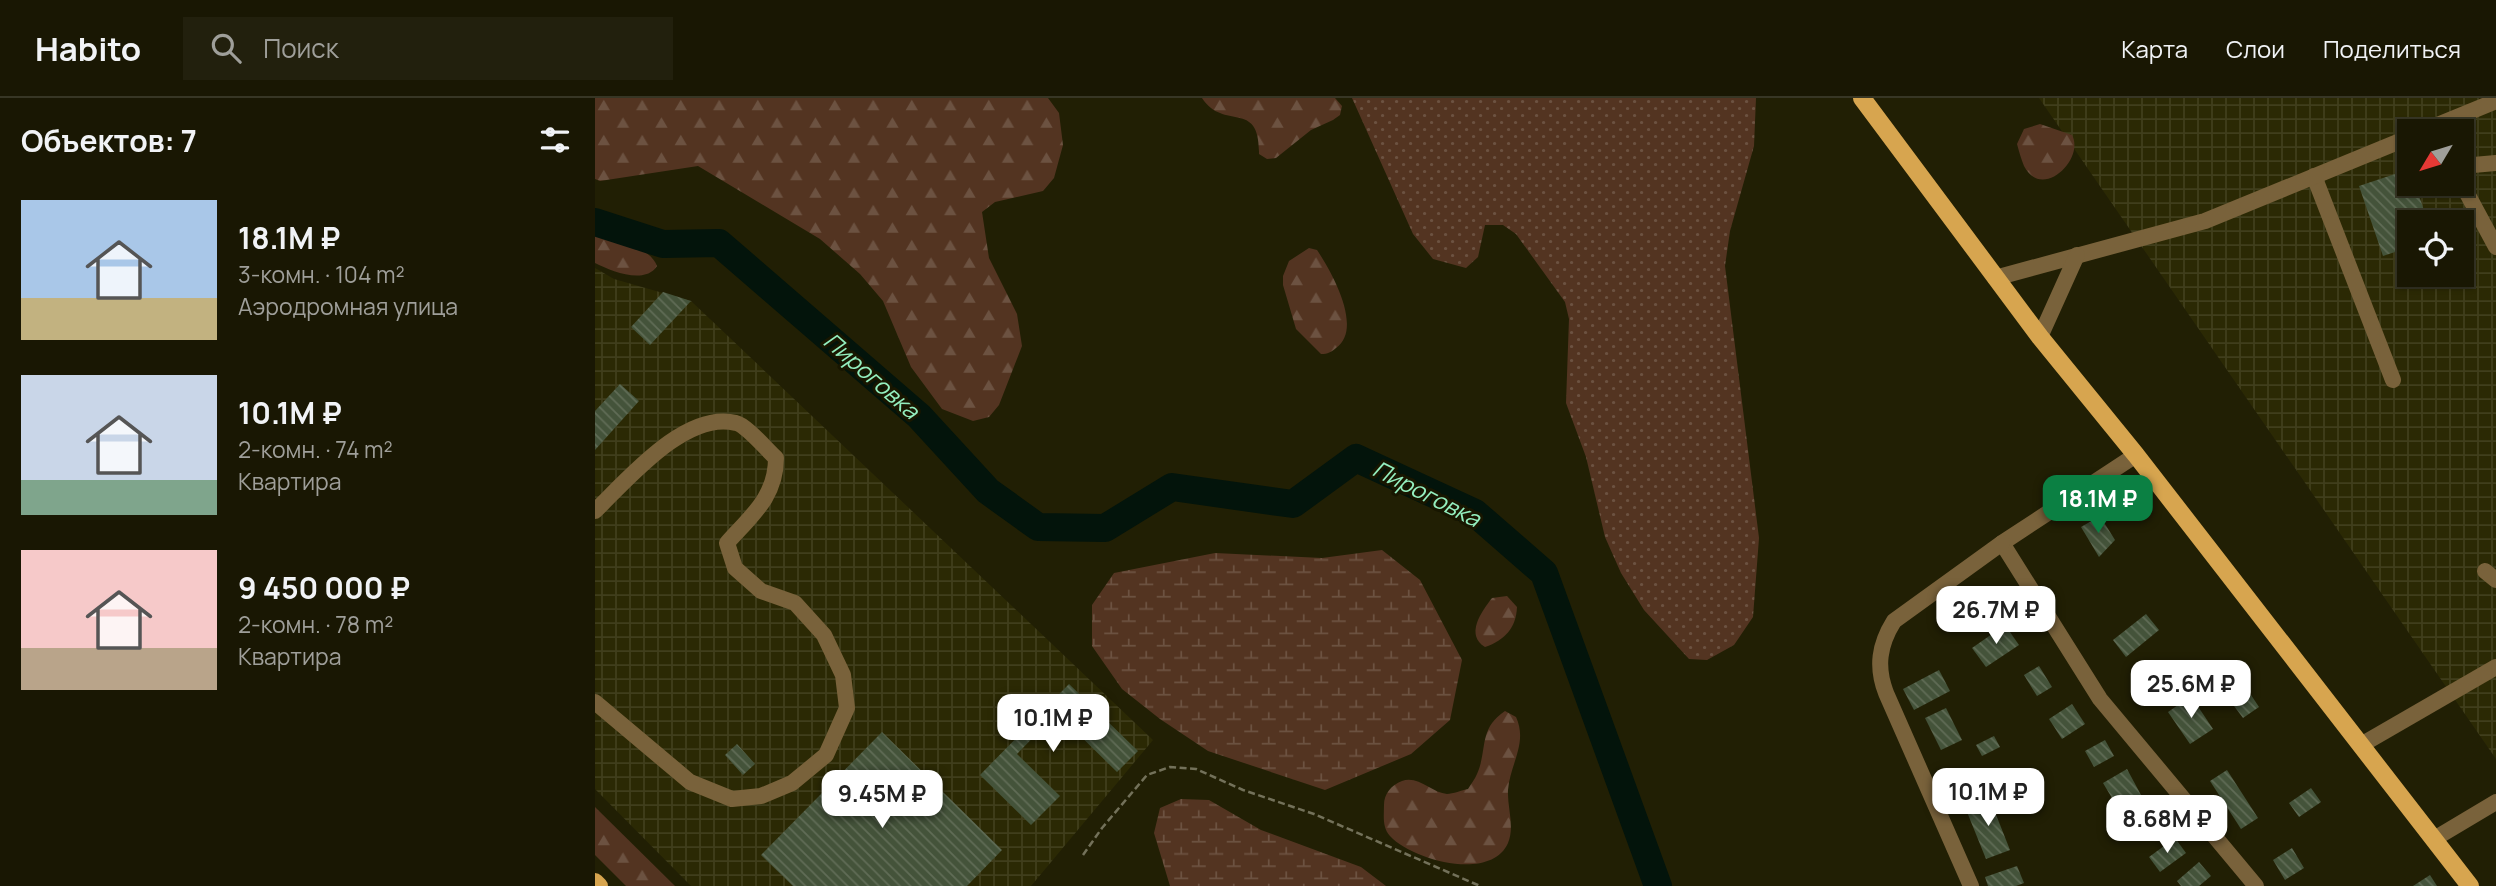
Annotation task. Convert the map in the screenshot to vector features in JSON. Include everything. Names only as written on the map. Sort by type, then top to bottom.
[{"type":"main road","points":[[1862,98],[1994,278],[2136,455],[2470,886]]},
{"type":"main road","points":[[595,882],[599,886]]},
{"type":"street","points":[[2455,119],[2496,102]]},
{"type":"street","points":[[1994,278],[2205,221],[2397,142]]},
{"type":"street","points":[[2475,165],[2496,163]]},
{"type":"street","points":[[2313,176],[2393,380]]},
{"type":"street","points":[[2468,196],[2496,247]]},
{"type":"street","points":[[2040,337],[2077,255]]},
{"type":"street","points":[[595,511],[654,454],[697,426],[719,421],[739,423],[776,458],[776,476],[766,499],[727,543],[735,568],[761,590],[795,603],[824,635],[843,675],[847,708],[826,755],[792,783],[761,796],[732,799],[690,782],[595,702]]},
{"type":"street","points":[[1971,886],[1881,679],[1879,664],[1887,633],[1894,621],[2002,543],[2136,455]]},
{"type":"street","points":[[2002,543],[2100,699],[2256,886]]},
{"type":"street","points":[[2361,745],[2496,667]]},
{"type":"street","points":[[2434,839],[2496,802]]},
{"type":"path","points":[[1083,855],[1147,775],[1170,767],[1196,769],[1243,790],[1314,814],[1480,886]]},
{"type":"shaded area","points":[[2039,98],[2496,98],[2496,759]]},
{"type":"shaded area","points":[[595,268],[614,279],[691,301],[1153,740],[1031,886],[691,886],[595,789]]},
{"type":"green space","points":[[595,98],[1048,98],[1059,113],[1063,145],[1054,178],[1043,191],[995,202],[982,212],[989,258],[1017,314],[1022,346],[999,405],[989,417],[973,421],[942,409],[911,367],[883,301],[860,274],[820,239],[698,166],[600,181],[595,179]]},
{"type":"green space","points":[[1202,98],[1335,98],[1342,106],[1340,115],[1333,120],[1311,130],[1276,158],[1267,159],[1259,154],[1254,126],[1247,121],[1220,113]]},
{"type":"green space","points":[[1352,98],[1756,98],[1754,146],[1730,231],[1725,266],[1759,538],[1753,617],[1734,645],[1707,660],[1689,659],[1644,610],[1621,573],[1605,537],[1586,457],[1566,403],[1569,319],[1565,302],[1516,234],[1503,225],[1485,225],[1478,257],[1466,268],[1433,259],[1413,234]]},
{"type":"green space","points":[[2040,124],[2072,135],[2073,155],[2060,173],[2051,178],[2032,176],[2024,166],[2017,144],[2024,129]]},
{"type":"green space","points":[[595,234],[639,248],[653,259],[657,266],[652,272],[636,276],[595,263]]},
{"type":"green space","points":[[1309,248],[1317,250],[1330,271],[1346,314],[1344,339],[1326,354],[1321,354],[1296,329],[1283,285],[1283,276],[1289,261]]},
{"type":"green space","points":[[1382,550],[1420,580],[1462,660],[1450,720],[1411,754],[1325,790],[1208,751],[1160,719],[1122,689],[1092,646],[1092,605],[1114,573],[1215,553],[1322,558]]},
{"type":"green space","points":[[1507,596],[1517,607],[1512,627],[1504,637],[1485,647],[1476,636],[1480,616],[1492,598]]},
{"type":"green space","points":[[1505,711],[1516,717],[1520,736],[1508,790],[1510,837],[1499,855],[1485,862],[1451,863],[1415,853],[1390,836],[1385,825],[1384,805],[1391,787],[1402,781],[1414,780],[1447,794],[1468,789],[1480,765],[1487,732],[1496,718]]},
{"type":"green space","points":[[1181,799],[1209,800],[1261,830],[1361,867],[1386,886],[1170,886],[1154,833],[1160,808]]},
{"type":"green space","points":[[595,807],[675,886],[626,886],[595,855]]},
{"type":"building","points":[[2397,173],[2397,196],[2419,196],[2424,210],[2397,210],[2397,251],[2383,256],[2359,186]]},
{"type":"building","points":[[663,292],[691,301],[650,345],[631,327]]},
{"type":"building","points":[[620,384],[639,401],[595,450],[595,411]]},
{"type":"building","points":[[2100,516],[2115,540],[2099,557],[2081,527]]},
{"type":"building","points":[[2146,614],[2159,630],[2126,657],[2113,640]]},
{"type":"building","points":[[2005,625],[2019,645],[1986,667],[1972,648]]},
{"type":"building","points":[[2039,666],[2052,687],[2037,696],[2024,675]]},
{"type":"building","points":[[1939,670],[1950,691],[1914,710],[1903,689]]},
{"type":"building","points":[[1069,684],[1138,751],[1117,772],[1057,713],[1017,754],[1060,796],[1031,825],[980,775]]},
{"type":"building","points":[[2251,695],[2259,707],[2243,718],[2234,706]]},
{"type":"building","points":[[2191,696],[2213,729],[2190,744],[2168,712]]},
{"type":"building","points":[[2072,704],[2085,724],[2062,739],[2049,719]]},
{"type":"building","points":[[1946,708],[1962,740],[1941,750],[1925,718]]},
{"type":"building","points":[[882,732],[1002,850],[967,886],[793,886],[761,855]]},
{"type":"building","points":[[1994,736],[2000,747],[1982,756],[1976,745]]},
{"type":"building","points":[[2105,740],[2114,756],[2094,767],[2085,751]]},
{"type":"building","points":[[737,744],[755,764],[743,775],[725,755]]},
{"type":"building","points":[[2127,769],[2141,795],[2118,808],[2103,783]]},
{"type":"building","points":[[2227,770],[2258,818],[2241,829],[2210,781]]},
{"type":"building","points":[[2311,788],[2321,802],[2299,817],[2289,803]]},
{"type":"building","points":[[1989,797],[2010,850],[1986,859],[1965,807]]},
{"type":"building","points":[[2175,838],[2186,853],[2160,872],[2149,857]]},
{"type":"building","points":[[2292,848],[2304,868],[2285,880],[2273,860]]},
{"type":"building","points":[[2199,862],[2211,876],[2199,886],[2181,886],[2177,881]]},
{"type":"building","points":[[2017,866],[2024,883],[2016,886],[1988,886],[1985,877]]},
{"type":"building","points":[[2430,875],[2437,886],[2413,886]]},
{"type":"waterway","name":"Пироговка","points":[[595,222],[663,244],[719,243],[919,416],[988,491],[1038,527],[1105,528],[1172,487],[1293,504],[1356,458],[1475,513],[1544,573],[1658,886]]}]
